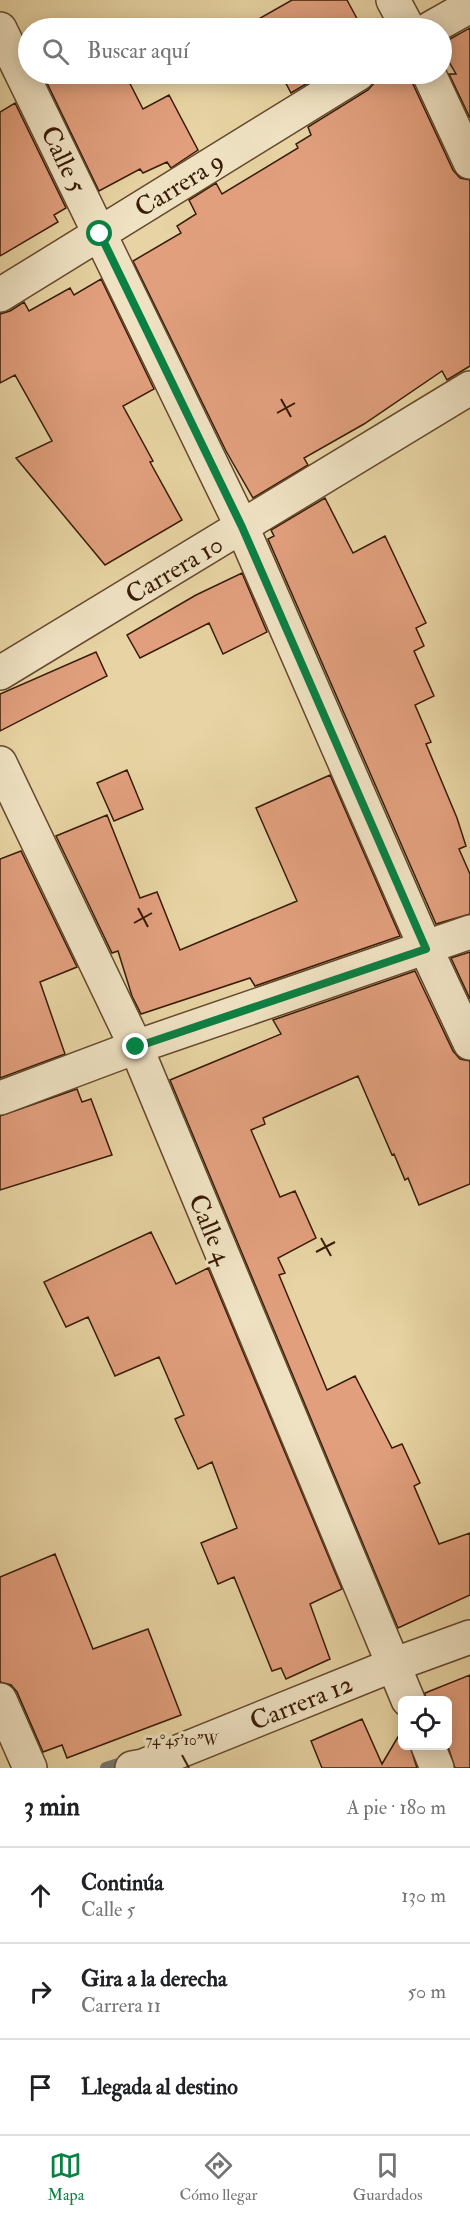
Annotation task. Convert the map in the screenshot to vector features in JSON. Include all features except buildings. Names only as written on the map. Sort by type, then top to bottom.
[{"type":"street","points":[[393,0],[403,18]]},
{"type":"street","points":[[449,18],[470,6]]},
{"type":"street","name":"Calle 5","points":[[0,29],[18,66]]},
{"type":"street","name":"Calle 5","points":[[27,84],[242,527],[426,949],[470,1043]]},
{"type":"street","name":"Carrera 9","points":[[0,295],[342,84]]},
{"type":"street","points":[[434,84],[470,162]]},
{"type":"street","name":"Carrera 10","points":[[0,673],[470,388]]},
{"type":"street","name":"Calle 4","points":[[0,763],[136,1047],[406,1696]]},
{"type":"street","points":[[0,1098],[136,1047],[470,932]]},
{"type":"street","name":"Carrera 12","points":[[132,1768],[143,1766],[393,1665],[470,1637]]},
{"type":"street","points":[[0,1700],[30,1768]]},
{"type":"street","points":[[430,1750],[437,1768]]},
{"type":"waterway","points":[[106,1768],[131,1760]]},
{"type":"route","points":[[100,234],[242,527],[426,949],[136,1047]]}]
